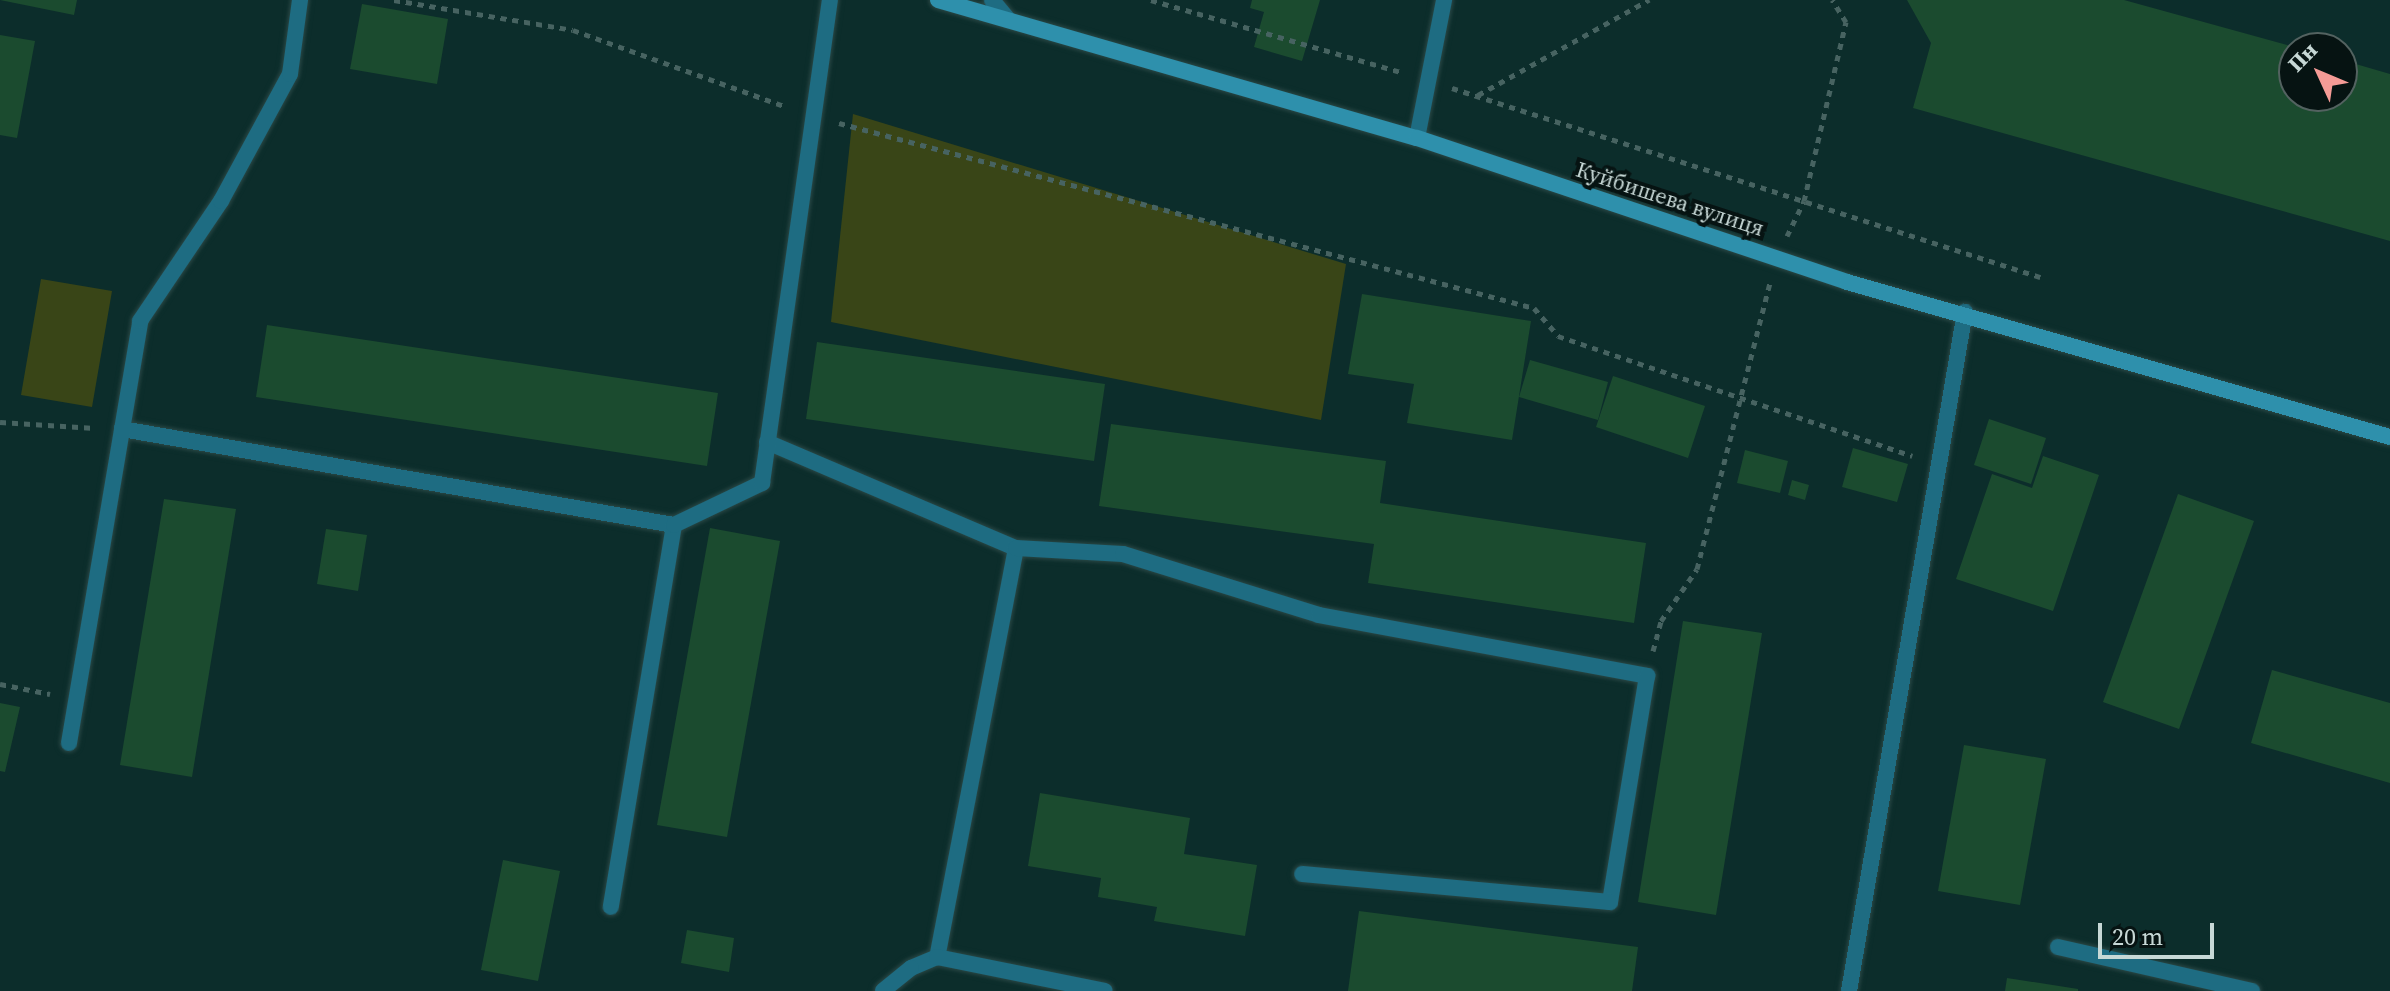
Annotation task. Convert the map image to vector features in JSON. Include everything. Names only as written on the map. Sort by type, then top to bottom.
[{"type":"main road","name":"Куйбишева вулиця","points":[[938,0],[1417,138],[1776,258],[2390,437]]},
{"type":"lane","points":[[69,743],[140,321],[221,201],[290,74],[300,0]]},
{"type":"lane","points":[[122,429],[674,525],[762,483],[830,0]]},
{"type":"lane","points":[[992,0],[1009,20]]},
{"type":"lane","points":[[1417,138],[1444,0]]},
{"type":"lane","points":[[1849,991],[1965,312]]},
{"type":"lane","points":[[767,442],[1016,548],[1123,554],[1319,615],[1647,676],[1610,902],[1302,874]]},
{"type":"lane","points":[[611,907],[674,525]]},
{"type":"lane","points":[[937,957],[1016,548]]},
{"type":"lane","points":[[2058,947],[2252,991]]},
{"type":"lane","points":[[883,991],[911,968],[937,957],[1105,991]]},
{"type":"path","points":[[394,0],[573,30],[814,116],[1534,308],[1558,336],[1939,465]]},
{"type":"path","points":[[1151,0],[1429,80],[2040,277]]},
{"type":"path","points":[[1476,95],[1649,0]]},
{"type":"path","points":[[1647,676],[1661,621],[1697,569],[1776,258],[1804,201],[1846,22],[1832,0]]},
{"type":"path","points":[[0,422],[122,429]]},
{"type":"path","points":[[0,684],[77,699]]},
{"type":"green space","points":[[853,114],[1346,264],[1321,420],[831,322]]},
{"type":"green space","points":[[41,279],[112,291],[92,407],[21,395]]},
{"type":"building","points":[[0,0],[77,0],[74,15]]},
{"type":"building","points":[[1252,0],[1320,0],[1302,61],[1254,47],[1264,12],[1250,8]]},
{"type":"building","points":[[1907,0],[2124,0],[2278,43],[2278,112],[2358,112],[2358,65],[2390,74],[2390,241],[1913,108],[1931,43]]},
{"type":"building","points":[[362,4],[448,19],[437,84],[350,69]]},
{"type":"building","points":[[0,35],[35,41],[17,138],[0,135]]},
{"type":"building","points":[[1362,294],[1531,321],[1512,440],[1407,423],[1414,384],[1348,374]]},
{"type":"building","points":[[267,325],[718,393],[707,466],[256,397]]},
{"type":"building","points":[[817,342],[1105,384],[1094,461],[806,419]]},
{"type":"building","points":[[1530,360],[1608,382],[1598,420],[1519,397]]},
{"type":"building","points":[[1613,376],[1705,406],[1688,458],[1596,427]]},
{"type":"building","points":[[1989,419],[2046,438],[2031,484],[1974,465]]},
{"type":"building","points":[[1111,424],[1386,461],[1380,503],[1646,543],[1634,623],[1368,583],[1374,544],[1099,506]]},
{"type":"building","points":[[1853,448],[1908,464],[1897,502],[1842,487]]},
{"type":"building","points":[[1745,450],[1788,461],[1780,493],[1737,483]]},
{"type":"building","points":[[2043,456],[2099,475],[2053,611],[1956,579],[1992,474],[2032,488]]},
{"type":"building","points":[[1792,480],[1809,485],[1805,500],[1788,495]]},
{"type":"building","points":[[2178,494],[2254,521],[2179,729],[2103,702]]},
{"type":"building","points":[[164,499],[236,509],[192,777],[120,765]]},
{"type":"building","points":[[710,528],[780,541],[727,837],[657,825]]},
{"type":"building","points":[[326,529],[367,535],[358,591],[317,584]]},
{"type":"building","points":[[1683,621],[1762,633],[1716,915],[1638,902]]},
{"type":"building","points":[[2272,670],[2390,703],[2390,783],[2251,743]]},
{"type":"building","points":[[0,703],[20,707],[5,772],[0,771]]},
{"type":"building","points":[[1964,745],[2046,759],[2020,905],[1938,891]]},
{"type":"building","points":[[1040,793],[1190,818],[1184,854],[1257,865],[1245,936],[1154,921],[1157,907],[1098,897],[1101,878],[1028,866]]},
{"type":"building","points":[[503,860],[560,871],[538,981],[481,970]]},
{"type":"building","points":[[1359,911],[1638,947],[1632,991],[1348,991]]},
{"type":"building","points":[[687,930],[734,938],[729,972],[681,963]]},
{"type":"building","points":[[2007,978],[2078,989],[2078,991],[2005,991]]}]
